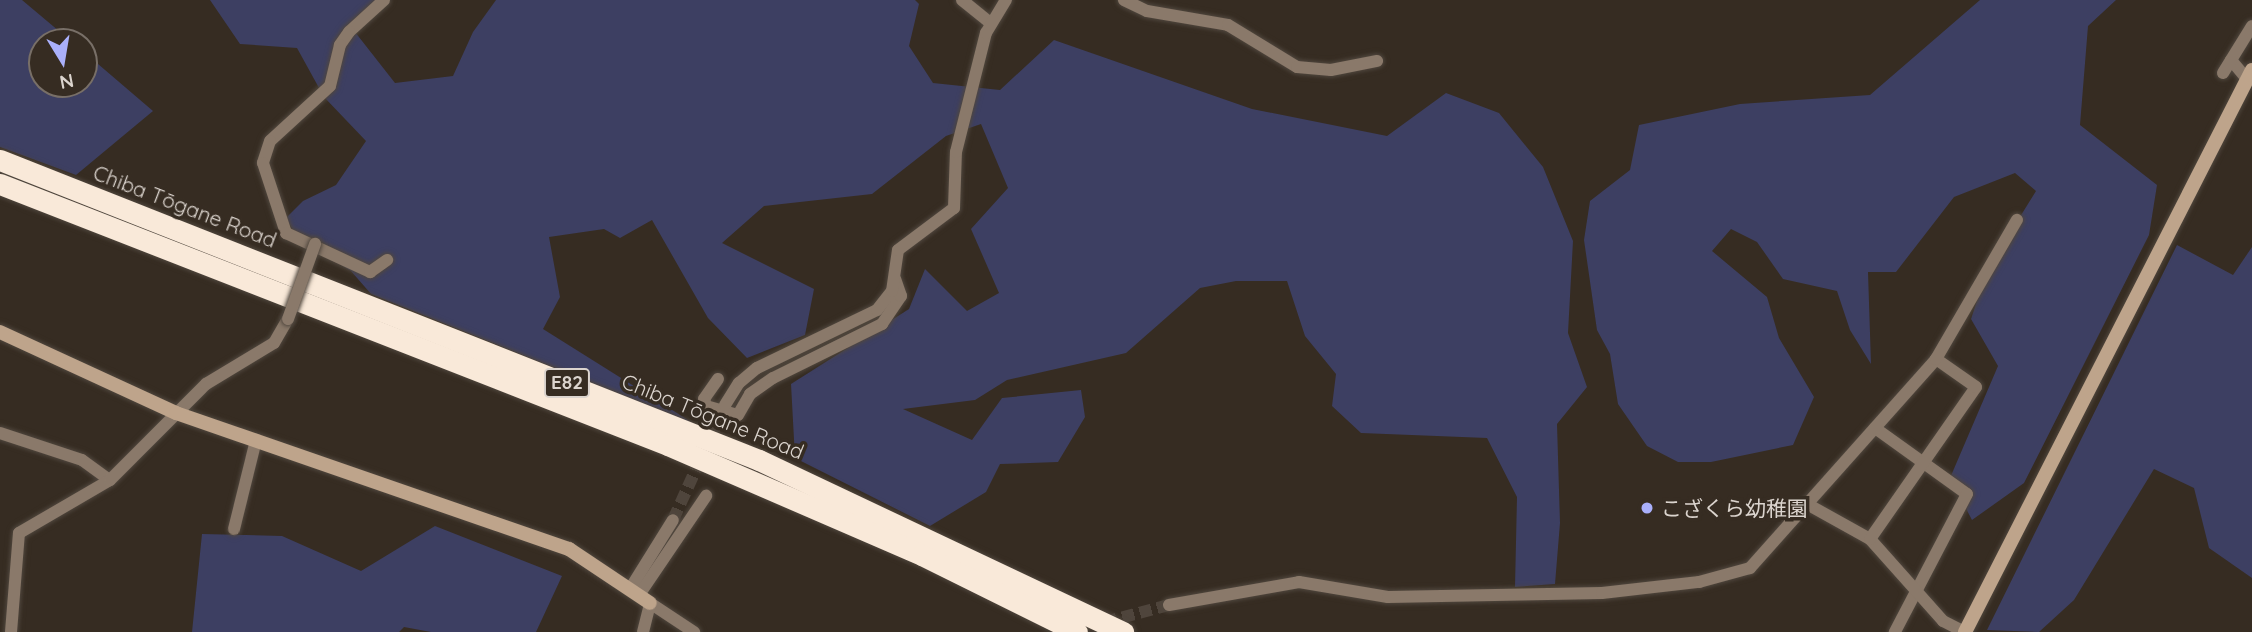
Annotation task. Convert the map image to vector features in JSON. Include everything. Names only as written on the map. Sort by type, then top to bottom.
[{"type":"highway","name":"Chiba Tōgane Road","points":[[0,160],[760,460],[1123,632]]},
{"type":"highway","name":"Chiba Tōgane Road","points":[[0,184],[668,444],[922,555],[1077,632]]},
{"type":"street","points":[[384,0],[349,32],[340,45],[330,86],[270,141],[263,163],[286,233],[315,244],[370,272],[387,261]]},
{"type":"street","points":[[962,0],[990,23]]},
{"type":"street","points":[[725,405],[739,383],[757,368],[877,310],[887,301],[894,279],[898,250],[954,208],[956,152],[990,23],[1006,0]]},
{"type":"street","points":[[1124,0],[1147,10],[1228,25],[1297,67],[1331,70],[1377,61]]},
{"type":"street","points":[[2223,73],[2252,26]]},
{"type":"street","points":[[1807,504],[1870,539],[1914,592],[1943,621],[1965,632],[2249,75],[2231,60]]},
{"type":"street","points":[[1169,605],[1299,582],[1388,597],[1468,599],[1602,593],[1699,582],[1750,568],[1936,359],[2017,220]]},
{"type":"street","points":[[11,632],[19,533],[110,480],[206,384],[274,342],[288,318],[315,244]]},
{"type":"street","points":[[718,379],[704,399],[706,406],[738,415],[750,394],[773,378],[882,324],[901,296],[894,279]]},
{"type":"street","points":[[0,332],[176,413],[569,549],[694,632]]},
{"type":"street","points":[[1870,539],[1976,387],[1936,359]]},
{"type":"street","points":[[1875,428],[1967,494],[1895,632]]},
{"type":"street","points":[[0,433],[72,456],[110,480]]},
{"type":"street","points":[[234,529],[256,440]]},
{"type":"street","points":[[640,596],[706,496]]},
{"type":"street","points":[[643,632],[640,596],[673,520]]},
{"type":"shaded area","points":[[0,0],[22,0],[55,28],[28,28],[28,98],[98,98],[98,64],[153,111],[76,175],[0,147]]},
{"type":"shaded area","points":[[210,0],[379,0],[355,32],[395,83],[453,76],[473,32],[496,0],[915,0],[919,4],[909,46],[933,83],[1000,90],[1054,40],[1252,109],[1387,136],[1446,93],[1499,113],[1543,167],[1573,241],[1568,333],[1587,387],[1557,424],[1560,523],[1555,584],[1515,587],[1517,497],[1487,438],[1361,433],[1332,406],[1336,374],[1305,336],[1287,281],[1236,281],[1200,288],[1126,353],[1007,380],[975,400],[903,409],[972,440],[1002,398],[1081,390],[1085,417],[1058,462],[1000,464],[986,492],[930,526],[795,458],[791,384],[909,309],[925,269],[967,311],[999,293],[971,229],[1008,188],[981,124],[946,136],[872,194],[764,206],[722,243],[814,289],[805,335],[747,358],[708,318],[652,220],[620,238],[604,229],[549,237],[560,297],[543,329],[696,425],[371,294],[351,271],[298,239],[286,218],[303,201],[336,185],[366,141],[324,97],[297,48],[240,44]]},
{"type":"shaded area","points":[[1980,0],[2116,0],[2088,26],[2080,125],[2157,185],[2149,235],[2024,483],[1972,520],[1950,478],[1998,366],[1971,319],[1987,270],[2036,191],[2015,173],[1954,197],[1896,272],[1868,272],[1871,364],[1850,330],[1837,291],[1783,279],[1757,242],[1731,229],[1712,251],[1767,297],[1779,338],[1814,397],[1793,445],[1711,462],[1678,462],[1647,446],[1618,404],[1610,354],[1597,330],[1584,240],[1590,201],[1630,170],[1639,125],[1740,104],[1870,95]]},
{"type":"shaded area","points":[[2177,245],[2233,275],[2252,247],[2252,578],[2209,548],[2194,488],[2154,469],[2074,600],[2039,632],[1987,630]]},
{"type":"shaded area","points":[[435,526],[562,576],[536,632],[431,632],[404,627],[399,632],[192,632],[202,534],[282,536],[361,571]]},
{"type":"tunnel","points":[[673,520],[725,405]]},
{"type":"tunnel","points":[[1105,622],[1169,605]]},
{"type":"place","name":"こざくら幼稚園","points":[[1647,508]]}]
